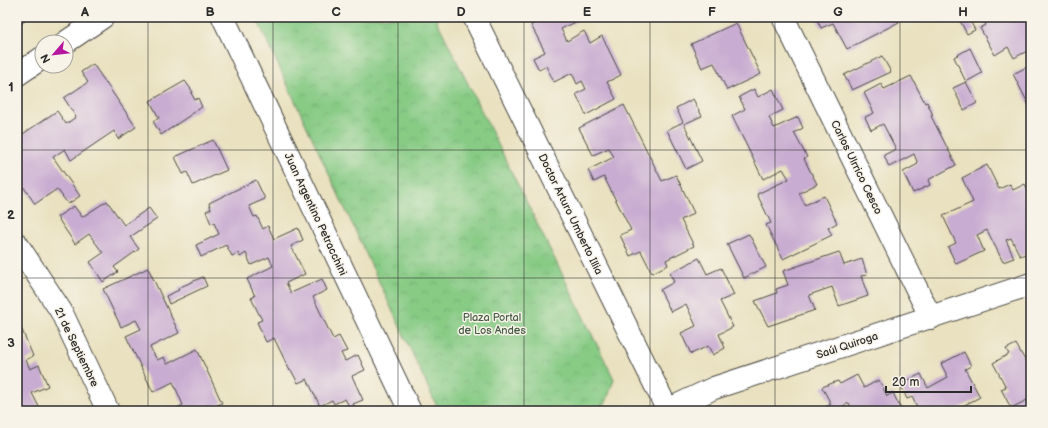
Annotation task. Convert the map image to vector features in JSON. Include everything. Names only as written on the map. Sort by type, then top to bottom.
[{"type":"street","points":[[74,37],[103,17]]},
{"type":"street","name":"Juan Argentino Petracchini","points":[[223,17],[410,411]]},
{"type":"street","name":"Doctor Arturo Umberto Illia","points":[[474,17],[667,411]]},
{"type":"street","name":"Carlos Ulrrico Cesco","points":[[783,17],[931,318]]},
{"type":"street","points":[[17,75],[34,63]]},
{"type":"street","name":"21 de Septiembre","points":[[17,244],[61,311],[108,411]]},
{"type":"street","name":"Saúl Quiroga","points":[[667,411],[714,388],[1031,284]]},
{"type":"green space","name":"Plaza Portal de Los Andes","points":[[256,17],[435,17],[614,379],[606,403],[589,411],[439,411]]},
{"type":"building","points":[[17,17],[20,17],[25,21],[17,26]]},
{"type":"building","points":[[547,17],[586,17],[561,29],[567,41],[584,31],[590,43],[602,36],[621,75],[607,82],[616,99],[586,115],[576,94],[586,89],[582,81],[577,84],[572,73],[554,82],[546,66],[539,70],[533,58],[545,52],[531,25]]},
{"type":"building","points":[[674,17],[687,17],[677,22]]},
{"type":"building","points":[[816,17],[897,17],[899,22],[847,49],[833,23],[821,28]]},
{"type":"building","points":[[968,17],[975,30],[967,34],[960,21]]},
{"type":"building","points":[[982,17],[1031,17],[1031,49],[1014,58],[1008,47],[995,55],[980,28],[986,25]]},
{"type":"building","points":[[736,23],[761,74],[727,90],[714,63],[702,68],[691,44]]},
{"type":"building","points":[[970,48],[982,73],[966,82],[954,57]]},
{"type":"building","points":[[882,56],[891,72],[852,90],[844,75]]},
{"type":"building","points":[[93,64],[136,127],[118,139],[114,131],[71,160],[65,149],[53,157],[80,196],[68,204],[57,189],[35,204],[17,177],[17,157],[19,156],[17,153],[17,138],[57,111],[66,124],[76,117],[64,98],[88,82],[81,72]]},
{"type":"building","points":[[1031,65],[1031,109],[1013,74]]},
{"type":"building","points":[[911,76],[925,103],[927,102],[933,115],[931,116],[956,165],[928,180],[930,185],[913,193],[903,172],[918,164],[914,154],[889,167],[884,155],[896,149],[883,124],[871,130],[865,117],[874,113],[864,93],[881,84],[884,89]]},
{"type":"building","points":[[185,81],[193,92],[191,93],[195,100],[198,98],[202,107],[161,135],[153,121],[159,118],[150,101]]},
{"type":"building","points":[[966,82],[977,103],[964,110],[953,88]]},
{"type":"building","points":[[754,89],[758,97],[773,89],[783,110],[769,117],[774,128],[798,117],[803,128],[794,133],[807,157],[804,159],[817,184],[799,193],[805,205],[824,196],[837,223],[828,228],[832,235],[783,259],[766,225],[771,223],[757,194],[789,179],[783,169],[763,179],[732,116],[745,109],[739,97]]},
{"type":"building","points":[[693,99],[702,116],[684,124],[702,161],[686,169],[667,130],[683,122],[676,108]]},
{"type":"building","points":[[624,105],[662,181],[676,175],[694,213],[681,220],[694,246],[666,260],[668,265],[652,273],[641,251],[630,256],[620,235],[631,230],[604,177],[594,182],[588,170],[614,157],[609,148],[593,155],[579,128]]},
{"type":"building","points":[[213,140],[227,170],[193,185],[187,172],[183,174],[175,157]]},
{"type":"building","points":[[987,165],[999,189],[1010,184],[1013,190],[1025,184],[1028,191],[1031,189],[1031,228],[1028,229],[1031,235],[1031,252],[1020,256],[1011,238],[1006,240],[1014,258],[1003,262],[987,230],[977,235],[984,251],[956,264],[948,247],[956,243],[943,216],[973,202],[962,178]]},
{"type":"building","points":[[256,180],[265,199],[249,206],[254,217],[257,216],[263,229],[268,226],[274,239],[298,228],[303,240],[291,246],[305,274],[286,283],[291,293],[322,279],[327,290],[313,297],[333,339],[339,336],[347,351],[341,353],[345,361],[358,355],[365,370],[352,376],[363,400],[353,404],[356,411],[339,411],[349,406],[345,399],[334,404],[332,400],[320,406],[307,379],[298,383],[291,370],[290,371],[274,338],[266,342],[257,322],[262,320],[251,298],[255,296],[247,279],[273,266],[269,257],[251,265],[246,253],[240,257],[238,253],[232,256],[226,245],[201,257],[196,245],[219,234],[214,223],[211,224],[206,211],[211,209],[209,203]]},
{"type":"building","points":[[107,201],[124,225],[149,208],[157,219],[130,237],[139,249],[114,267],[118,272],[103,282],[90,262],[103,253],[89,234],[75,244],[57,217],[74,206],[82,217]]},
{"type":"building","points":[[749,234],[766,267],[744,278],[727,244]]},
{"type":"building","points":[[839,252],[844,265],[862,259],[867,275],[861,276],[868,296],[839,306],[832,287],[809,295],[815,310],[768,326],[755,301],[777,293],[776,289],[788,285],[783,271]]},
{"type":"building","points":[[699,258],[707,274],[721,268],[734,295],[720,301],[733,327],[719,334],[725,348],[713,355],[708,346],[691,354],[681,333],[696,326],[686,304],[671,312],[660,290],[674,282],[670,273]]},
{"type":"building","points":[[148,268],[179,333],[150,347],[157,360],[164,357],[167,364],[197,349],[222,403],[209,409],[209,411],[171,411],[183,405],[173,382],[153,392],[126,336],[141,329],[136,320],[121,327],[103,289]]},
{"type":"building","points":[[203,277],[207,286],[169,304],[166,296],[179,290],[178,288]]},
{"type":"building","points":[[17,324],[22,330],[33,356],[26,360],[30,369],[39,365],[48,386],[32,393],[41,411],[17,411]]},
{"type":"building","points":[[1031,334],[1031,346],[1026,337]]},
{"type":"building","points":[[1016,344],[1026,362],[1031,360],[1031,398],[1011,408],[1001,389],[1006,387],[993,363],[1009,354],[1006,349]]},
{"type":"building","points":[[964,352],[971,366],[965,369],[980,397],[953,411],[919,411],[912,397],[907,399],[900,384],[921,374],[928,388],[948,377],[941,364]]},
{"type":"building","points":[[857,375],[864,388],[879,380],[887,396],[893,393],[901,409],[897,411],[853,411],[849,403],[839,408],[840,411],[818,411],[831,404],[822,387],[838,381],[840,384]]},
{"type":"building","points":[[793,407],[795,411],[786,411]]}]
